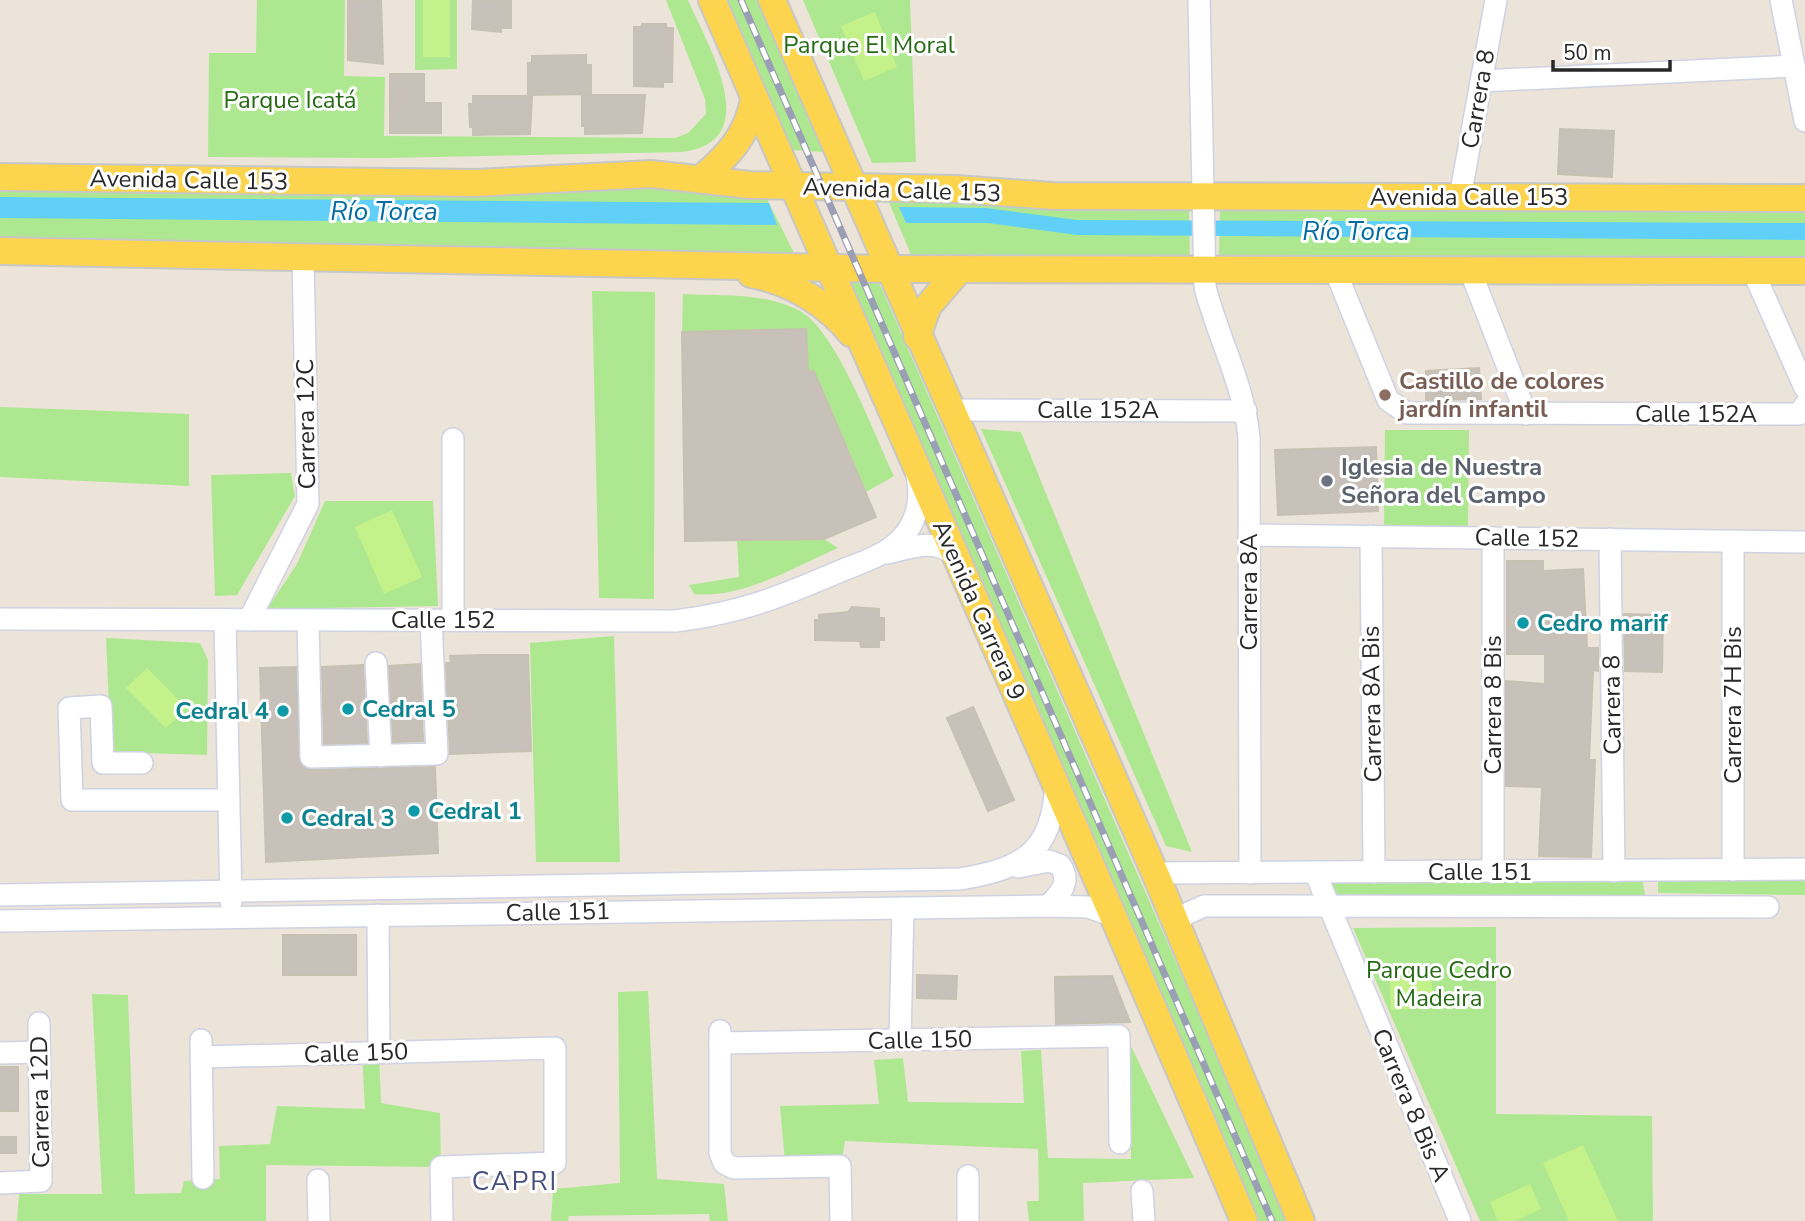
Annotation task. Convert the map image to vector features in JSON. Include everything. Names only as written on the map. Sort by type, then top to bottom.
[{"type":"main road","name":"Avenida Carrera 9","points":[[712,0],[916,471],[1114,916],[1244,1221]]},
{"type":"main road","points":[[772,0],[917,336],[1178,926],[1301,1221]]},
{"type":"main road","points":[[701,179],[739,140],[751,118],[754,99]]},
{"type":"main road","name":"Avenida Calle 153","points":[[0,177],[476,183],[624,174],[701,179],[795,192],[855,194],[966,189],[1203,205],[1460,197],[1805,198]]},
{"type":"main road","points":[[0,251],[888,269],[960,269],[1204,258],[1232,270],[1805,271]]},
{"type":"main road","points":[[701,264],[776,280],[803,293],[832,313],[863,348]]},
{"type":"main road","points":[[917,336],[928,306],[960,269]]},
{"type":"street","name":"Carrera 8A","points":[[1199,0],[1204,258],[1213,317],[1246,411],[1250,873]]},
{"type":"street","name":"Carrera 8","points":[[1460,197],[1496,0]]},
{"type":"street","points":[[1781,0],[1805,121]]},
{"type":"street","points":[[1481,81],[1794,66]]},
{"type":"street","name":"Carrera 12C","points":[[249,620],[308,504],[303,257]]},
{"type":"street","points":[[1213,317],[1215,291],[1232,270]]},
{"type":"street","name":"Calle 152A","points":[[1335,270],[1388,400],[1407,413],[1802,410]]},
{"type":"street","points":[[1470,270],[1526,414]]},
{"type":"street","points":[[1753,271],[1805,388]]},
{"type":"street","name":"Calle 152A","points":[[950,410],[1246,411]]},
{"type":"street","points":[[453,439],[453,620]]},
{"type":"street","name":"Calle 152","points":[[0,620],[675,621],[717,616],[761,605],[875,556],[899,542],[915,518],[919,503],[916,471]]},
{"type":"street","name":"Calle 152","points":[[1249,535],[1805,542]]},
{"type":"street","name":"Carrera 8A Bis","points":[[1371,536],[1374,872]]},
{"type":"street","name":"Carrera 8 Bis","points":[[1493,538],[1493,872]]},
{"type":"street","name":"Carrera 8","points":[[1610,539],[1614,872]]},
{"type":"street","name":"Carrera 7H Bis","points":[[1733,541],[1733,870]]},
{"type":"street","name":"Calle 152","points":[[875,556],[932,544],[955,556]]},
{"type":"street","points":[[225,620],[230,890],[236,917]]},
{"type":"street","points":[[308,620],[312,757],[437,754],[431,620]]},
{"type":"street","points":[[376,663],[381,756]]},
{"type":"street","points":[[142,762],[103,763],[101,706],[69,708],[72,800],[229,800]]},
{"type":"street","name":"Calle 151","points":[[0,895],[930,881],[999,871],[1023,860],[1042,841],[1055,807],[1056,783]]},
{"type":"street","points":[[999,871],[1055,861],[1066,877],[1064,887],[1048,906]]},
{"type":"street","name":"Calle 151","points":[[1155,873],[1805,869]]},
{"type":"street","name":"Carrera 8 Bis A","points":[[1315,872],[1460,1221]]},
{"type":"street","points":[[1648,872],[1648,907]]},
{"type":"street","points":[[143,918],[142,905],[148,893]]},
{"type":"street","name":"Calle 151","points":[[0,921],[1048,906],[1088,907],[1114,916]]},
{"type":"street","name":"Calle 151","points":[[1178,926],[1184,915],[1204,906],[1768,906]]},
{"type":"street","points":[[900,1040],[904,908]]},
{"type":"street","points":[[378,915],[379,1052]]},
{"type":"street","name":"Carrera 12D","points":[[0,1183],[41,1181],[39,1023]]},
{"type":"street","name":"Calle 150","points":[[841,1221],[840,1166],[733,1168],[724,1163],[720,1153],[720,1036],[900,1040],[1119,1036],[1120,1143]]},
{"type":"street","name":"Calle 150","points":[[203,1178],[201,1049],[379,1052],[552,1047],[556,1051],[555,1163],[441,1167],[442,1221]]},
{"type":"street","points":[[0,1053],[39,1052]]},
{"type":"street","points":[[968,1176],[968,1221]]},
{"type":"street","points":[[318,1180],[319,1221]]},
{"type":"street","points":[[1142,1191],[1144,1221]]},
{"type":"green space","name":"Parque Icatá","points":[[257,0],[345,0],[344,76],[385,77],[384,136],[675,138],[688,133],[706,114],[705,99],[666,0],[688,0],[717,65],[724,89],[726,111],[721,130],[707,144],[682,152],[384,158],[208,157],[209,53],[256,53]]},
{"type":"green space","points":[[415,0],[457,0],[457,69],[415,70]]},
{"type":"green space","points":[[423,0],[450,0],[450,57],[423,57]]},
{"type":"green space","points":[[727,0],[757,0],[823,152],[792,150]]},
{"type":"green space","name":"Parque El Moral","points":[[803,0],[910,0],[916,162],[872,163]]},
{"type":"green space","points":[[875,12],[897,67],[864,81],[841,26]]},
{"type":"green space","points":[[651,184],[766,197],[795,255],[0,243],[0,187]]},
{"type":"green space","points":[[946,197],[1082,209],[1189,211],[1190,260],[914,262],[888,200]]},
{"type":"green space","points":[[1220,204],[1805,206],[1805,264],[1219,258]]},
{"type":"green space","points":[[863,278],[878,280],[1289,1221],[1254,1221],[854,301],[852,283]]},
{"type":"green space","points":[[592,291],[655,292],[654,599],[599,598]]},
{"type":"green space","points":[[683,294],[729,295],[775,301],[803,313],[816,324],[842,363],[894,476],[866,492],[814,371],[808,372],[806,329],[682,332]]},
{"type":"green space","points":[[0,407],[189,414],[189,486],[0,477]]},
{"type":"green space","points":[[981,429],[1021,432],[1192,852],[1166,846]]},
{"type":"green space","points":[[1385,430],[1469,430],[1468,530],[1384,529]]},
{"type":"green space","points":[[291,473],[295,496],[237,595],[215,596],[211,475]]},
{"type":"green space","points":[[325,501],[433,501],[438,606],[267,609],[297,564]]},
{"type":"green space","points":[[392,510],[422,577],[384,594],[355,527]]},
{"type":"green space","points":[[824,539],[838,548],[749,587],[731,592],[694,594],[689,585],[739,577],[737,540]]},
{"type":"green space","points":[[614,636],[620,862],[536,862],[530,643]]},
{"type":"green space","points":[[106,638],[200,643],[208,660],[207,755],[111,752]]},
{"type":"green space","points":[[147,668],[187,708],[166,728],[126,688]]},
{"type":"green space","points":[[1658,875],[1805,875],[1805,895],[1658,893]]},
{"type":"green space","points":[[1642,877],[1645,895],[1332,896],[1326,879]]},
{"type":"green space","name":"Parque Cedro Madeira","points":[[1496,927],[1496,1114],[1652,1116],[1653,1221],[1480,1221],[1353,928]]},
{"type":"green space","points":[[1431,966],[1433,1008],[1391,1010],[1389,968]]},
{"type":"green space","points":[[648,991],[657,1179],[724,1184],[728,1221],[710,1221],[709,1214],[569,1216],[568,1221],[551,1221],[553,1189],[620,1183],[618,992]]},
{"type":"green space","points":[[92,994],[128,995],[135,1194],[181,1193],[184,1181],[220,1179],[219,1146],[270,1144],[277,1106],[365,1109],[362,1053],[379,1052],[381,1103],[440,1113],[441,1167],[266,1165],[266,1221],[17,1221],[19,1194],[102,1194]]},
{"type":"green space","points":[[1129,1042],[1194,1178],[1083,1183],[1084,1221],[1029,1221],[1027,1201],[1039,1201],[1038,1149],[845,1141],[842,1160],[785,1162],[780,1106],[879,1104],[874,1060],[903,1058],[908,1102],[1024,1103],[1021,1051],[1041,1050],[1048,1158],[1131,1159]]},
{"type":"green space","points":[[1583,1145],[1618,1221],[1569,1221],[1543,1163]]},
{"type":"green space","points":[[1530,1184],[1541,1209],[1515,1221],[1498,1221],[1490,1202]]},
{"type":"water","name":"Río Torca","points":[[0,197],[769,203],[777,225],[0,218]]},
{"type":"water","name":"Río Torca","points":[[899,207],[986,208],[1077,220],[1805,223],[1805,240],[1077,235],[988,223],[906,223]]},
{"type":"building","points":[[348,0],[381,0],[383,64],[348,60]]},
{"type":"building","points":[[473,0],[511,0],[511,28],[501,28],[501,32],[472,29]]},
{"type":"building","points":[[642,24],[666,24],[666,28],[673,28],[672,82],[663,82],[663,87],[634,86],[634,27],[642,27]]},
{"type":"building","points":[[586,55],[586,65],[591,65],[591,94],[528,95],[528,63],[532,63],[532,56]]},
{"type":"building","points":[[390,74],[424,74],[424,103],[441,103],[441,133],[390,133]]},
{"type":"building","points":[[582,95],[645,95],[642,133],[585,134],[585,126],[582,126]]},
{"type":"building","points":[[473,96],[532,96],[530,134],[473,135],[469,104],[473,104]]},
{"type":"building","points":[[1560,129],[1614,131],[1612,177],[1558,174]]},
{"type":"building","points":[[806,329],[808,372],[814,371],[876,517],[824,539],[685,541],[682,332]]},
{"type":"building","points":[[1479,368],[1481,399],[1426,400],[1426,371]]},
{"type":"building","name":"Iglesia de Nuestra Señora del Campo","points":[[1376,447],[1378,511],[1278,515],[1275,450]]},
{"type":"building","points":[[1507,561],[1543,561],[1543,571],[1583,569],[1587,648],[1598,648],[1598,671],[1593,670],[1589,760],[1595,760],[1591,857],[1539,856],[1542,787],[1506,786],[1506,681],[1545,684],[1545,654],[1507,654]]},
{"type":"building","points":[[852,607],[879,609],[879,618],[884,618],[884,640],[879,640],[879,647],[861,647],[860,641],[815,640],[815,620],[819,620],[819,615],[848,612]]},
{"type":"building","points":[[1624,614],[1663,615],[1662,672],[1625,671]]},
{"type":"building","points":[[528,655],[531,751],[450,754],[446,663],[451,663],[450,656]]},
{"type":"building","points":[[420,664],[423,741],[393,742],[389,666]]},
{"type":"building","name":"Cedral 5","points":[[363,665],[367,743],[324,744],[322,667]]},
{"type":"building","points":[[296,667],[300,764],[311,770],[435,767],[438,853],[266,862],[260,668]]},
{"type":"building","points":[[973,707],[1014,800],[988,811],[947,718]]},
{"type":"building","points":[[283,935],[356,935],[356,975],[283,975]]},
{"type":"building","points":[[917,975],[957,976],[956,999],[917,998]]},
{"type":"building","points":[[1112,976],[1130,1022],[1056,1024],[1055,977]]},
{"type":"building","points":[[0,1067],[18,1067],[18,1111],[0,1111]]},
{"type":"building","points":[[0,1137],[16,1137],[16,1153],[0,1153]]},
{"type":"railway","points":[[741,0],[1272,1221]]},
{"type":"place","name":"Castillo de colores jardín infantil","points":[[1385,395]]},
{"type":"place","name":"Iglesia de Nuestra Señora del Campo","points":[[1327,481]]},
{"type":"place","name":"Cedro marif","points":[[1523,623]]},
{"type":"place","name":"Cedral 5","points":[[348,709]]},
{"type":"place","name":"Cedral 4","points":[[283,711]]},
{"type":"place","name":"Cedral 1","points":[[414,811]]},
{"type":"place","name":"Cedral 3","points":[[287,818]]},
{"type":"district","name":"CAPRI","points":[[515,1181]]}]
